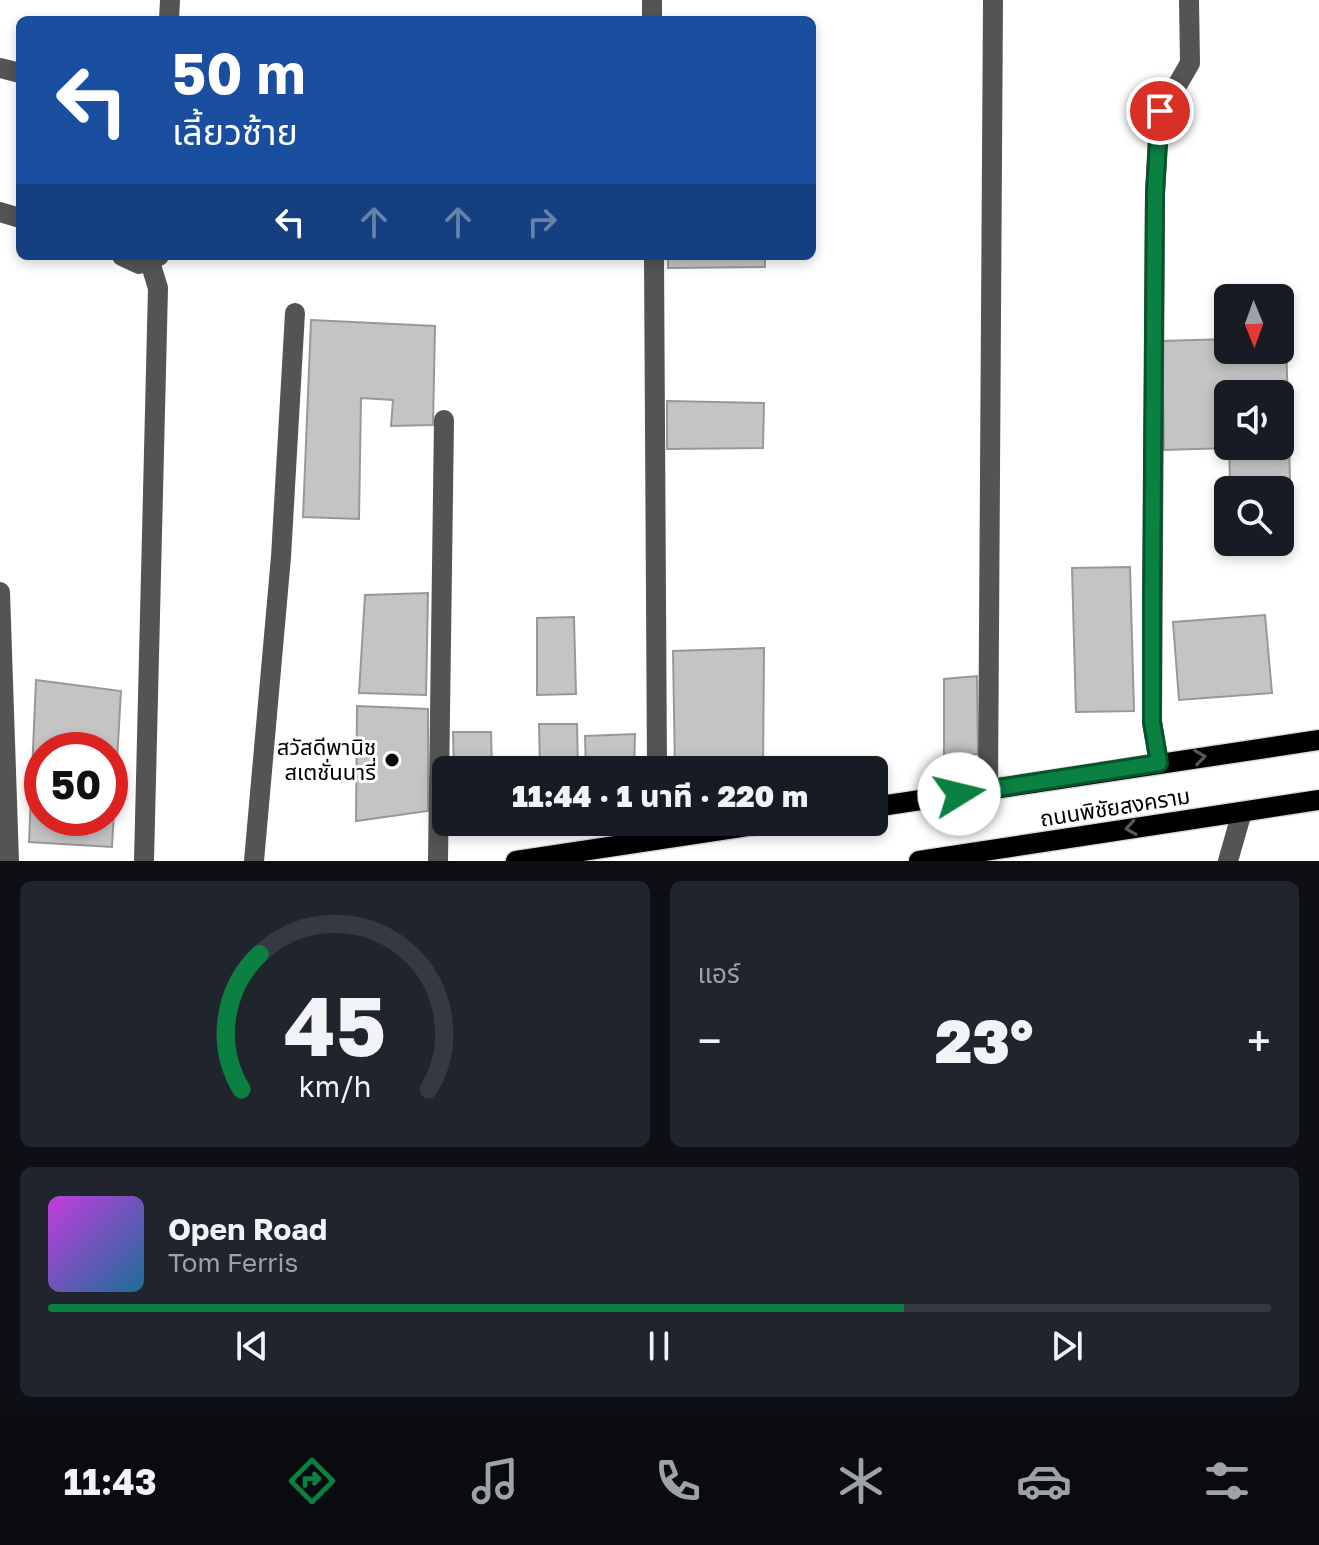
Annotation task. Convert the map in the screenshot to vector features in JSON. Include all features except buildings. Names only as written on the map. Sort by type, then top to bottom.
[{"type":"main road","name":"ถนนพิชัยสงคราม","points":[[888,805],[1319,740]]},
{"type":"main road","name":"ถนนพิชัยสงคราม","points":[[919,861],[1319,800]]},
{"type":"main road","points":[[516,861],[634,836]]},
{"type":"street","points":[[988,789],[993,0]]},
{"type":"street","points":[[1159,763],[1152,694],[1155,193],[1159,117],[1190,63],[1189,0]]},
{"type":"street","points":[[130,260],[139,264],[151,260]]},
{"type":"street","points":[[144,861],[158,288],[154,260]]},
{"type":"street","points":[[654,260],[657,756]]},
{"type":"street","points":[[254,861],[281,557],[295,313]]},
{"type":"street","points":[[438,861],[444,420]]},
{"type":"street","points":[[0,592],[9,861]]},
{"type":"street","points":[[1228,861],[1242,812]]},
{"type":"place","name":"สวัสดีพานิช สเตชั่นนารี่","points":[[392,760]]},
{"type":"route","points":[[959,794],[1159,763],[1152,722],[1152,596],[1155,193],[1160,111]]}]
